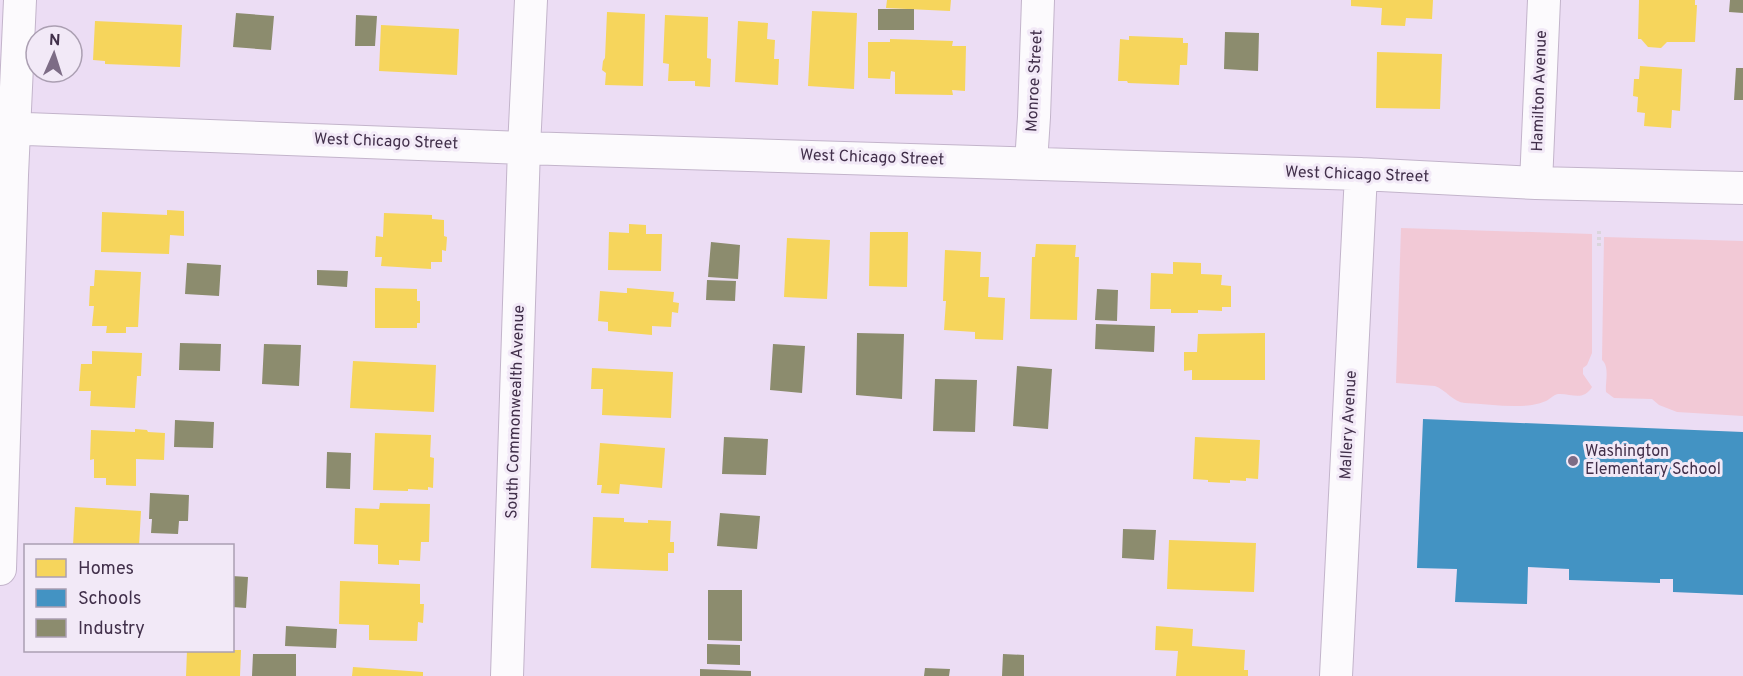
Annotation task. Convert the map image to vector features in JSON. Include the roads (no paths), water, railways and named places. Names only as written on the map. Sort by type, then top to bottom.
[{"type":"street","points":[[0,569],[7,128],[20,0]]},
{"type":"street","name":"South Commonwealth Avenue","points":[[507,676],[531,0]]},
{"type":"street","name":"Monroe Street","points":[[1030,163],[1038,0]]},
{"type":"street","name":"Hamilton Avenue","points":[[1536,183],[1544,0]]},
{"type":"street","name":"West Chicago Street","points":[[7,128],[524,148],[1361,174],[1536,183],[1743,188]]},
{"type":"street","name":"Mallery Avenue","points":[[1336,676],[1361,174]]},
{"type":"place","name":"Washington Elementary School","points":[[1573,461]]}]
